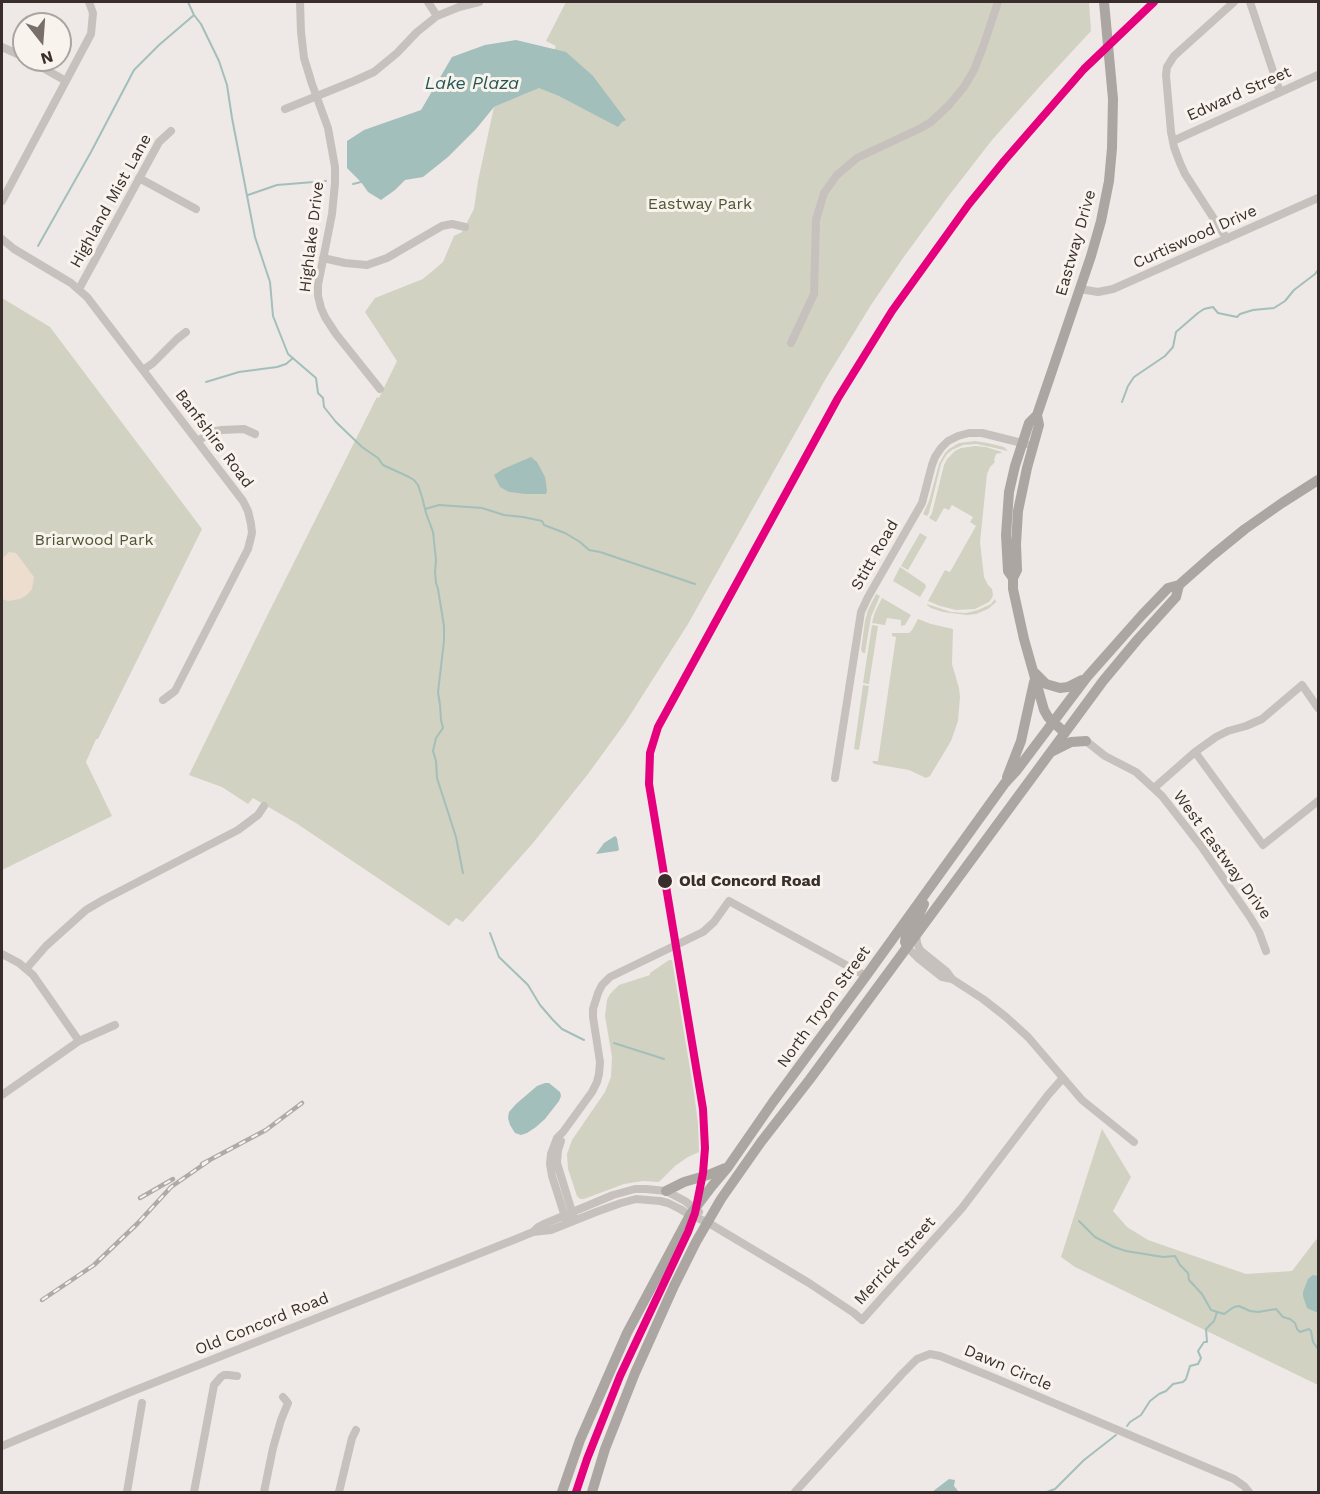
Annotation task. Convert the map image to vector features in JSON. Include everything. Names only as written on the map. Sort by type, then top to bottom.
[{"type":"main road","name":"Eastway Drive","points":[[1065,733],[1052,722],[1044,710],[1018,614],[1013,579],[1017,570],[1018,511],[1027,445],[1039,425],[1037,415],[1099,229],[1109,181],[1113,99],[1104,2]]},
{"type":"main road","name":"North Tryon Street","points":[[562,1492],[580,1440],[627,1333],[692,1212],[728,1167],[1005,783],[1087,676],[1168,588],[1179,585],[1245,529],[1318,480]]},
{"type":"main road","name":"North Tryon Street","points":[[592,1492],[605,1449],[631,1383],[674,1286],[721,1200],[761,1142],[1079,714],[1116,665],[1176,597],[1179,585]]},
{"type":"main road","points":[[1005,783],[1021,741],[1034,675],[1046,684],[1060,688],[1068,687],[1087,676]]},
{"type":"main road","points":[[1051,753],[1071,742],[1086,741],[1079,728],[1079,714]]},
{"type":"main road","points":[[907,947],[906,935],[916,921],[936,880]]},
{"type":"main road","points":[[666,1191],[684,1182],[728,1167]]},
{"type":"street","points":[[2,201],[91,34],[93,14],[89,2]]},
{"type":"street","name":"Highlake Drive","points":[[300,2],[304,58],[330,134],[335,167],[332,214],[318,285],[318,296],[321,308],[336,334],[380,390]]},
{"type":"street","points":[[428,2],[437,16]]},
{"type":"street","points":[[285,109],[374,72],[437,16],[479,2]]},
{"type":"street","points":[[791,343],[814,294],[816,219],[824,193],[837,175],[857,158],[921,128],[949,105],[974,70],[998,2]]},
{"type":"street","points":[[1227,239],[1180,163],[1173,141],[1166,75],[1174,56],[1234,2]]},
{"type":"street","points":[[1250,2],[1280,92]]},
{"type":"street","points":[[50,72],[66,81]]},
{"type":"street","name":"Edward Street","points":[[1173,141],[1318,75]]},
{"type":"street","name":"Highland Mist Lane","points":[[79,289],[159,142],[171,131]]},
{"type":"street","points":[[139,178],[196,209]]},
{"type":"street","name":"Curtiswood Drive","points":[[1080,289],[1098,292],[1113,289],[1318,198]]},
{"type":"street","points":[[323,258],[367,265],[387,258],[442,226],[453,224],[465,226]]},
{"type":"street","name":"Banfshire Road","points":[[2,239],[14,249],[79,289],[87,297],[243,501],[250,517],[252,533],[248,549],[176,691],[162,700]]},
{"type":"street","points":[[142,370],[153,363],[186,332]]},
{"type":"street","points":[[197,441],[222,429],[244,429],[255,434]]},
{"type":"street","name":"Stitt Road","points":[[836,777],[861,612],[922,503],[932,465],[941,448],[948,441],[969,433],[982,433],[1027,445]]},
{"type":"street","points":[[1154,788],[1216,737],[1262,719],[1302,686],[1318,708]]},
{"type":"street","name":"West Eastway Drive","points":[[1086,741],[1105,756],[1136,772],[1162,796],[1208,855],[1250,917],[1266,951]]},
{"type":"street","points":[[1195,752],[1263,845],[1318,801]]},
{"type":"street","points":[[26,969],[46,946],[86,910],[238,830],[258,814],[264,806]]},
{"type":"street","points":[[570,1218],[557,1163],[558,1150],[563,1132],[594,1088],[599,1074],[600,1059],[593,1014],[596,997],[610,977],[703,932],[714,922],[729,901],[867,976]]},
{"type":"street","points":[[916,936],[920,950],[946,971],[952,979],[983,999],[1014,1024],[1082,1100],[1134,1142]]},
{"type":"street","points":[[907,947],[942,977],[952,979]]},
{"type":"street","points":[[2,954],[33,975],[79,1041]]},
{"type":"street","points":[[2,1095],[79,1041],[115,1025]]},
{"type":"street","name":"Merrick Street","points":[[707,1222],[808,1283],[862,1320],[962,1208],[1063,1078]]},
{"type":"street","name":"Old Concord Road","points":[[2,1446],[128,1393],[534,1232],[546,1231],[624,1191],[646,1189],[666,1191],[685,1201],[692,1212]]},
{"type":"street","name":"Old Concord Road","points":[[570,1218],[636,1199],[660,1201],[692,1212],[707,1222]]},
{"type":"street","name":"Dawn Circle","points":[[795,1492],[907,1369],[921,1357],[930,1354],[992,1377],[1234,1479],[1249,1492]]},
{"type":"street","points":[[194,1492],[214,1385],[224,1375],[237,1376]]},
{"type":"street","points":[[264,1492],[273,1448],[288,1403],[283,1396]]},
{"type":"street","points":[[127,1492],[142,1403]]},
{"type":"street","points":[[339,1492],[356,1430]]},
{"type":"green space","name":"Eastway Park","points":[[566,2],[1089,2],[1091,31],[992,140],[903,258],[871,305],[825,380],[688,624],[625,723],[533,843],[463,922],[456,918],[449,926],[296,823],[253,798],[248,804],[222,787],[189,775],[397,361],[365,312],[375,298],[423,279],[443,262],[454,236],[462,232],[474,209],[494,107],[534,90],[556,46],[546,41]]},
{"type":"green space","name":"Briarwood Park","points":[[2,298],[50,327],[202,529],[86,762],[112,816],[2,870]]},
{"type":"green space","points":[[975,441],[1004,447],[1008,451],[977,444],[963,445],[952,450],[941,464],[929,513],[927,516],[923,514],[939,464],[945,453],[959,443]]},
{"type":"green space","points":[[975,446],[1002,452],[996,454],[995,462],[987,474],[980,542],[984,577],[993,595],[989,602],[975,609],[956,610],[928,601],[945,570],[950,572],[976,526],[970,522],[973,517],[952,505],[949,510],[944,508],[936,522],[929,518],[947,459],[961,448]]},
{"type":"green space","points":[[920,533],[927,537],[908,570],[901,566]]},
{"type":"green space","points":[[900,567],[925,584],[926,587],[920,597],[893,581]]},
{"type":"green space","points":[[876,594],[880,596],[871,617],[865,653],[863,653],[861,650],[865,621]]},
{"type":"green space","points":[[882,598],[911,615],[905,625],[901,626],[901,620],[887,618],[885,625],[872,623]]},
{"type":"green space","points":[[995,599],[996,602],[988,609],[967,615],[943,612],[927,605],[951,612],[966,613],[991,604]]},
{"type":"green space","points":[[918,619],[953,629],[952,664],[960,697],[958,721],[951,741],[930,776],[926,778],[909,770],[874,764],[872,761],[878,761],[896,637],[892,636],[892,633],[909,633]]},
{"type":"green space","points":[[872,625],[878,626],[869,684],[863,683]]},
{"type":"green space","points":[[863,685],[869,686],[859,750],[854,749]]},
{"type":"green space","points":[[672,960],[694,1093],[699,1152],[675,1166],[659,1182],[643,1181],[624,1184],[580,1199],[568,1169],[567,1154],[572,1140],[605,1092],[611,1077],[612,1057],[605,1016],[607,1000],[619,985],[650,975]]},
{"type":"green space","points":[[1102,1129],[1131,1177],[1113,1211],[1127,1227],[1148,1240],[1246,1274],[1292,1271],[1318,1238],[1318,1385],[1075,1267],[1061,1257]]},
{"type":"sand","points":[[9,552],[16,553],[34,577],[32,589],[27,595],[8,601],[2,599],[2,559]]},
{"type":"water","name":"Lake Plaza","points":[[516,40],[566,52],[593,76],[626,120],[618,127],[539,88],[494,107],[448,157],[423,177],[405,180],[381,200],[368,192],[347,168],[347,141],[364,130],[421,110],[452,57],[485,45]]},
{"type":"water","points":[[531,457],[537,462],[545,477],[546,494],[509,492],[500,487],[494,475]]},
{"type":"water","points":[[615,836],[619,850],[596,854],[604,843]]},
{"type":"water","points":[[549,1083],[560,1092],[559,1101],[536,1127],[521,1135],[515,1133],[508,1118],[509,1112],[537,1086]]},
{"type":"water","points":[[1313,1275],[1318,1276],[1318,1313],[1307,1308],[1303,1296],[1308,1279]]},
{"type":"water","points":[[949,1479],[955,1480],[954,1486],[959,1492],[932,1492]]},
{"type":"waterway","points":[[188,2],[219,61],[227,85],[255,237],[270,282],[273,316],[288,354],[316,378],[318,393],[323,398],[324,407],[336,422],[383,465],[414,480],[422,497],[433,532],[436,583],[444,626],[438,692],[443,728],[436,738],[433,751],[437,778],[456,837],[463,873]]},
{"type":"waterway","points":[[38,246],[134,70],[194,15]]},
{"type":"waterway","points":[[248,195],[277,185],[326,181]]},
{"type":"waterway","points":[[353,184],[361,182]]},
{"type":"waterway","points":[[1122,402],[1134,377],[1165,356],[1173,347],[1176,332],[1198,313],[1213,307],[1218,313],[1237,317],[1253,310],[1274,308],[1285,301],[1294,290],[1318,270]]},
{"type":"waterway","points":[[206,382],[239,372],[277,367],[293,358]]},
{"type":"waterway","points":[[425,509],[439,505],[482,508],[504,515],[542,521],[544,525],[565,533],[589,550],[695,584]]},
{"type":"waterway","points":[[490,933],[499,957],[528,985],[540,1005],[553,1020],[562,1029],[584,1040]]},
{"type":"waterway","points":[[614,1043],[664,1059]]},
{"type":"waterway","points":[[1079,1221],[1095,1237],[1114,1247],[1163,1257],[1175,1256],[1211,1310],[1224,1314],[1239,1306],[1258,1312],[1276,1309],[1283,1317],[1295,1323],[1300,1332],[1309,1329],[1318,1349]]},
{"type":"waterway","points":[[1127,1426],[1141,1415],[1150,1401],[1173,1384],[1183,1382],[1190,1366],[1198,1364],[1201,1358],[1198,1351],[1204,1342],[1207,1342],[1206,1329],[1214,1321],[1217,1312]]},
{"type":"waterway","points":[[1047,1492],[1055,1489],[1084,1460],[1116,1435]]},
{"type":"railway","points":[[202,1164],[266,1130],[302,1103]]},
{"type":"railway","points":[[42,1300],[94,1265],[171,1187],[210,1160]]},
{"type":"railway","points":[[140,1198],[173,1179]]},
{"type":"transit line","points":[[576,1492],[620,1376],[688,1232],[695,1213],[703,1173],[705,1148],[703,1109],[649,784],[650,753],[658,727],[838,398],[892,311],[969,204],[1004,161],[1084,69],[1154,2]]},
{"type":"place","name":"Old Concord Road","points":[[665,881]]}]
